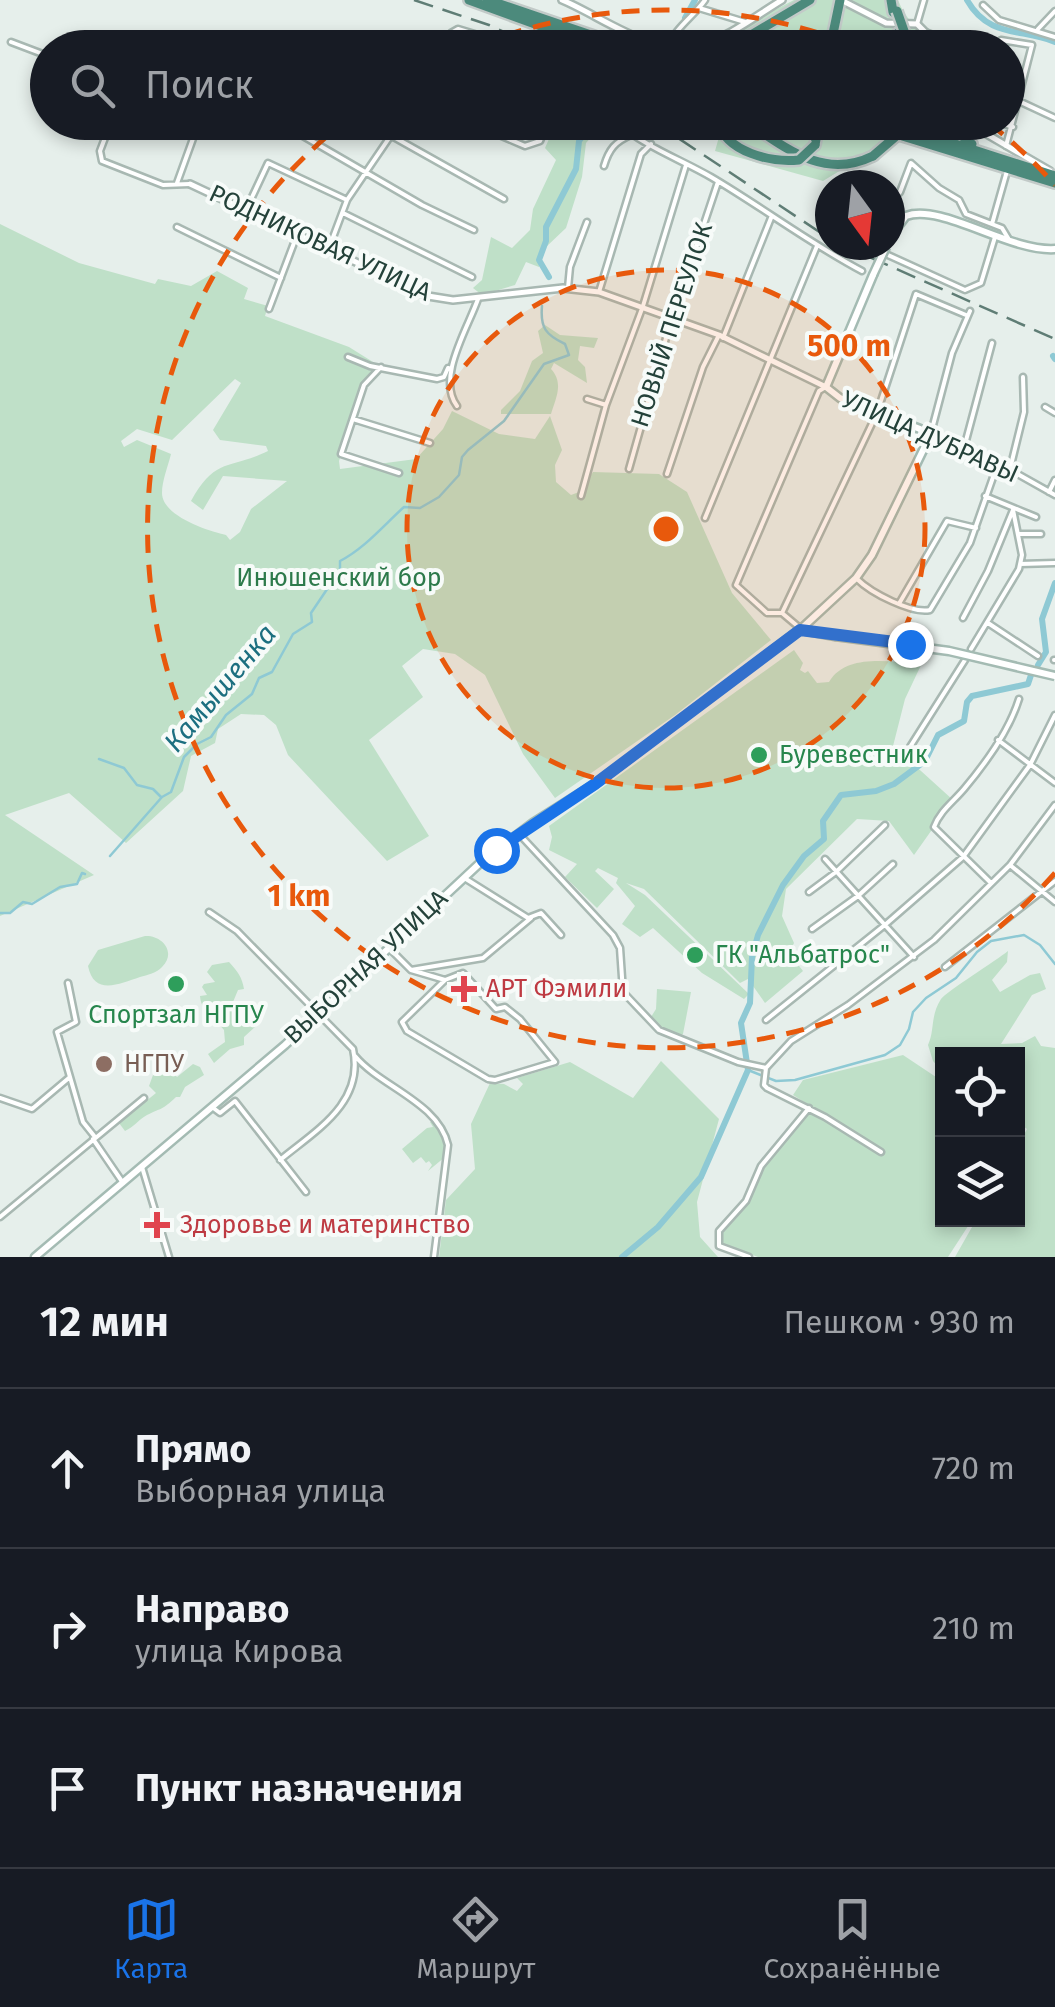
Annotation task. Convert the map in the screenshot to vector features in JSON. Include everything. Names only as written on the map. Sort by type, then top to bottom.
[{"type":"highway","points":[[469,0],[552,30]]},
{"type":"highway","points":[[488,0],[576,30]]},
{"type":"highway","points":[[759,30],[810,0]]},
{"type":"highway","points":[[834,30],[840,0]]},
{"type":"highway","points":[[892,0],[900,30]]},
{"type":"highway","points":[[728,140],[735,147],[788,161],[809,154],[816,140]]},
{"type":"highway","points":[[775,140],[813,163],[845,166],[873,156],[891,140]]},
{"type":"highway","points":[[908,140],[953,151]]},
{"type":"highway","points":[[917,140],[1055,178]]},
{"type":"highway","points":[[944,140],[1055,178]]},
{"type":"highway","points":[[965,140],[992,155]]},
{"type":"main road","points":[[905,217],[919,213],[1029,248],[1055,249]]},
{"type":"main road","points":[[826,388],[880,260]]},
{"type":"main road","name":"УЛИЦА ДУБРАВЫ","points":[[826,388],[840,398],[920,429],[927,436]]},
{"type":"main road","name":"ВЫБОРНАЯ УЛИЦА","points":[[35,1257],[318,1014],[462,877],[518,833],[595,784],[800,630],[856,578],[872,554],[925,448],[927,436]]},
{"type":"main road","points":[[800,630],[949,651],[1055,676]]},
{"type":"street","points":[[562,0],[622,30]]},
{"type":"street","points":[[678,30],[705,0]]},
{"type":"street","points":[[840,0],[886,23],[917,24],[923,30]]},
{"type":"street","points":[[917,24],[924,0]]},
{"type":"street","points":[[729,30],[778,1]]},
{"type":"street","points":[[983,5],[1000,20],[1055,37]]},
{"type":"street","points":[[699,8],[745,22]]},
{"type":"street","points":[[1037,30],[1055,11]]},
{"type":"street","points":[[11,42],[30,49]]},
{"type":"street","points":[[1025,43],[1032,44],[1025,77]]},
{"type":"street","points":[[1025,103],[1055,118]]},
{"type":"street","name":"РОДНИКОВАЯ УЛИЦА","points":[[104,140],[100,151],[102,161],[152,182],[190,184],[428,296],[478,299],[524,292]]},
{"type":"street","points":[[177,184],[193,140]]},
{"type":"street","points":[[312,140],[474,230]]},
{"type":"street","points":[[328,250],[347,200],[389,140]]},
{"type":"street","points":[[401,140],[504,198]]},
{"type":"street","points":[[512,140],[526,146],[541,140]]},
{"type":"street","points":[[604,166],[608,152],[619,140]]},
{"type":"street","points":[[643,140],[718,182],[815,245]]},
{"type":"street","points":[[996,140],[1055,178]]},
{"type":"street","points":[[1006,146],[1008,140]]},
{"type":"street","points":[[599,292],[641,154],[652,144]]},
{"type":"street","points":[[246,210],[268,164],[347,200]]},
{"type":"street","points":[[905,175],[912,164],[960,200],[966,214],[1006,231],[1007,242]]},
{"type":"street","points":[[581,496],[606,406],[643,306],[686,165]]},
{"type":"street","points":[[992,224],[1008,168]]},
{"type":"street","name":"НОВЫЙ ПЕРЕУЛОК","points":[[629,469],[718,182]]},
{"type":"street","points":[[343,213],[472,276]]},
{"type":"street","points":[[667,474],[703,367],[721,336],[770,218]]},
{"type":"street","points":[[568,288],[570,266],[587,222]]},
{"type":"street","points":[[177,227],[281,278]]},
{"type":"street","points":[[269,309],[297,234]]},
{"type":"street","points":[[897,260],[960,290],[981,284],[995,237]]},
{"type":"street","points":[[705,518],[815,248]]},
{"type":"street","points":[[842,260],[862,271]]},
{"type":"street","name":"УЛИЦА ДУБРАВЫ","points":[[524,292],[568,288],[599,292],[721,336],[826,388]]},
{"type":"street","name":"ВЫБОРНАЯ УЛИЦА","points":[[877,413],[916,294],[968,313],[927,436]]},
{"type":"street","points":[[456,406],[451,397],[451,369],[478,299]]},
{"type":"street","points":[[964,448],[992,343]]},
{"type":"street","points":[[348,356],[370,366],[437,379],[451,369]]},
{"type":"street","points":[[381,367],[364,384],[341,454],[399,473]]},
{"type":"street","points":[[1010,470],[1024,412],[1023,377]]},
{"type":"street","points":[[800,630],[782,613],[767,614],[736,585],[804,423],[826,388]]},
{"type":"street","points":[[587,400],[606,406]]},
{"type":"street","points":[[1044,407],[1055,413]]},
{"type":"street","points":[[782,613],[877,413]]},
{"type":"street","points":[[353,419],[430,443]]},
{"type":"street","name":"УЛИЦА ДУБРАВЫ","points":[[927,436],[936,436],[998,463],[1055,495]]},
{"type":"street","points":[[856,578],[876,593],[924,612],[931,609],[976,528],[998,463]]},
{"type":"street","points":[[1048,492],[1055,480]]},
{"type":"street","points":[[986,496],[1036,517]]},
{"type":"street","points":[[971,649],[1020,564],[1014,510]]},
{"type":"street","points":[[963,618],[1014,510]]},
{"type":"street","points":[[900,602],[947,521],[976,528]]},
{"type":"street","points":[[1018,534],[1042,534]]},
{"type":"street","points":[[1020,564],[1055,563]]},
{"type":"street","points":[[987,622],[1038,656]]},
{"type":"street","points":[[910,747],[965,660]]},
{"type":"street","points":[[991,883],[934,827],[938,816],[970,782],[998,740],[1019,699]]},
{"type":"street","points":[[766,1020],[963,856],[1030,765],[1055,715]]},
{"type":"street","points":[[998,740],[1055,783]]},
{"type":"street","points":[[881,1152],[764,1085],[766,1070],[790,1040],[848,1005],[914,957],[1010,865],[1055,805]]},
{"type":"street","points":[[809,892],[885,826]]},
{"type":"street","points":[[518,833],[613,935],[620,948],[624,992],[659,1030],[766,1070]]},
{"type":"street","points":[[825,859],[914,957]]},
{"type":"street","points":[[812,929],[858,896],[892,864]]},
{"type":"street","points":[[1010,865],[1055,902]]},
{"type":"street","points":[[462,877],[531,918]]},
{"type":"street","points":[[945,967],[1055,881]]},
{"type":"street","points":[[209,912],[238,932],[350,1045],[364,1067],[434,1118],[444,1130],[448,1144],[434,1257]]},
{"type":"street","points":[[411,970],[483,958],[541,913],[561,935]]},
{"type":"street","points":[[388,947],[411,970],[445,980],[463,973],[496,1009],[506,1007],[520,1019],[555,1062],[495,1080],[407,1031],[402,1022],[445,980]]},
{"type":"street","points":[[68,983],[76,1022],[57,1032],[83,1122],[123,1183]]},
{"type":"street","points":[[280,1160],[341,1109],[355,1056]]},
{"type":"street","points":[[0,1098],[32,1108],[70,1077]]},
{"type":"street","points":[[0,1217],[144,1098]]},
{"type":"street","points":[[212,1108],[220,1113],[235,1101],[306,1192]]},
{"type":"street","points":[[0,1109],[7,1102]]},
{"type":"street","points":[[749,1257],[719,1246],[719,1231],[746,1202],[761,1166],[810,1108]]},
{"type":"street","points":[[142,1167],[169,1257]]},
{"type":"green space","points":[[794,0],[898,0],[916,30],[736,30]]},
{"type":"green space","points":[[549,140],[589,140],[566,228],[546,247],[539,267],[526,262],[515,285],[482,295],[473,288],[482,280],[491,237],[512,248],[530,230],[533,209],[556,160],[545,148]]},
{"type":"green space","points":[[718,140],[891,140],[841,170],[815,170],[815,179],[715,151]]},
{"type":"green space","name":"Инюшенский бор","points":[[0,224],[79,263],[155,284],[158,279],[191,286],[217,271],[248,288],[244,299],[268,306],[265,316],[349,347],[381,367],[364,385],[339,461],[340,469],[416,459],[443,429],[452,411],[499,434],[535,439],[550,416],[562,450],[555,465],[556,482],[571,495],[579,492],[593,472],[659,474],[687,492],[732,593],[771,640],[675,715],[555,798],[523,754],[485,675],[455,654],[423,649],[402,666],[423,697],[369,740],[429,836],[387,861],[288,755],[276,725],[264,715],[241,714],[218,729],[215,743],[191,756],[183,791],[126,843],[69,793],[5,815],[94,875],[0,916]],"holes":[[[235,379],[241,383],[213,430],[220,440],[266,446],[268,451],[216,470],[191,501],[203,510],[223,476],[287,481],[251,509],[240,532],[230,540],[169,509],[162,488],[171,454],[137,440],[124,447],[121,441],[137,429],[172,440]]]},
{"type":"green space","points":[[545,325],[560,335],[598,338],[594,348],[580,346],[578,360],[585,367],[587,383],[554,363],[551,369],[558,391],[551,414],[501,414],[520,391],[532,361],[543,353],[538,331]]},
{"type":"green space","points":[[794,650],[803,663],[800,670],[808,671],[817,683],[829,682],[847,666],[858,663],[922,663],[905,699],[891,754],[910,761],[953,800],[914,855],[889,821],[857,819],[786,889],[782,916],[794,943],[789,953],[803,971],[765,1003],[748,979],[740,983],[644,889],[626,883],[645,895],[749,994],[744,999],[702,973],[653,928],[640,937],[622,924],[635,906],[616,883],[618,878],[598,868],[595,871],[614,889],[597,908],[565,877],[577,864],[549,850],[549,826]]},
{"type":"green space","points":[[145,936],[162,941],[168,950],[160,969],[116,985],[102,985],[91,975],[88,966],[98,950]]},
{"type":"green space","points":[[1008,951],[1007,962],[992,980],[1000,992],[1040,973],[1046,989],[1032,995],[1001,1044],[1022,1043],[1035,1036],[1041,1046],[1055,1048],[1055,1257],[955,1257],[972,1227],[1025,1227],[1027,1129],[1025,1047],[935,1047],[935,1063],[933,1061],[928,1045],[935,1011],[952,990]]},
{"type":"green space","points":[[229,962],[244,989],[238,990],[233,1002],[235,1011],[256,1026],[244,1037],[244,1045],[230,1049],[214,1063],[208,1054],[225,1042],[224,1030],[206,1011],[200,996],[207,995],[204,984],[215,982],[207,972],[212,965]]},
{"type":"green space","points":[[657,989],[691,992],[680,1036],[661,1028],[651,1017],[656,1009]]},
{"type":"green space","points":[[903,1055],[935,1076],[935,1227],[967,1227],[948,1257],[758,1257],[724,1244],[719,1237],[750,1202],[755,1178],[764,1163],[812,1107],[793,1095],[803,1080]]},
{"type":"green space","points":[[661,1061],[719,1119],[697,1202],[700,1237],[718,1257],[439,1257],[446,1200],[475,1169],[471,1124],[490,1083],[504,1084],[517,1091],[523,1084],[517,1078],[570,1062],[633,1098]]},
{"type":"green space","points":[[193,1064],[204,1075],[185,1087],[180,1097],[125,1131],[119,1123],[156,1093],[149,1086],[153,1075],[171,1070],[177,1077]]},
{"type":"green space","points":[[434,1121],[444,1138],[445,1157],[428,1171],[432,1165],[429,1161],[426,1163],[421,1157],[413,1163],[402,1149],[433,1127],[430,1122]]},
{"type":"waterway","name":"Камышенка","points":[[685,18],[695,0]]},
{"type":"waterway","points":[[967,0],[986,21],[1007,30]]},
{"type":"waterway","points":[[1025,34],[1055,42]]},
{"type":"waterway","name":"Камышенка","points":[[549,277],[539,260],[546,227],[576,169],[580,140]]},
{"type":"waterway","name":"Камышенка","points":[[110,856],[162,797],[171,792],[184,757],[211,737],[226,715],[252,694],[259,678],[272,672],[293,634],[312,622],[311,613],[340,570],[340,561],[366,543],[404,507],[420,508],[439,497],[459,475],[462,457],[504,421],[544,364],[569,355],[565,344],[546,330],[542,306]]},
{"type":"waterway","points":[[1038,665],[1046,652],[1042,619],[1055,583]]},
{"type":"waterway","points":[[622,1257],[658,1227],[701,1177],[748,1070],[741,1023],[750,1003],[752,957],[758,935],[783,885],[804,856],[824,839],[823,821],[841,795],[876,791],[894,784],[925,761],[938,735],[964,721],[972,696],[1028,684],[1031,675]]},
{"type":"waterway","points":[[99,759],[124,768],[137,785],[153,789],[161,797]]},
{"type":"waterway","name":"Камышенка","points":[[0,913],[10,913],[23,902],[32,904],[60,887],[77,884],[85,874]]},
{"type":"waterway","points":[[748,1070],[776,1081],[795,1080],[885,1055],[900,1045],[913,1012],[926,998],[956,978],[991,941],[1024,935],[1040,945],[1055,964]]},
{"type":"railway","points":[[414,0],[500,30]]},
{"type":"railway","points":[[681,140],[815,229]]},
{"type":"railway","points":[[876,260],[1055,339]]},
{"type":"place","name":"Буревестник","points":[[759,755]]},
{"type":"place","name":"ГК \"Альбатрос\"","points":[[695,955]]},
{"type":"place","name":"Спортзал НГПУ","points":[[176,984]]},
{"type":"place","name":"АРТ Фэмили","points":[[464,989]]},
{"type":"place","name":"НГПУ","points":[[104,1064]]},
{"type":"place","name":"Здоровье и материнство","points":[[157,1225]]},
{"type":"route","points":[[496,850],[595,784],[800,630],[910,644]]}]
